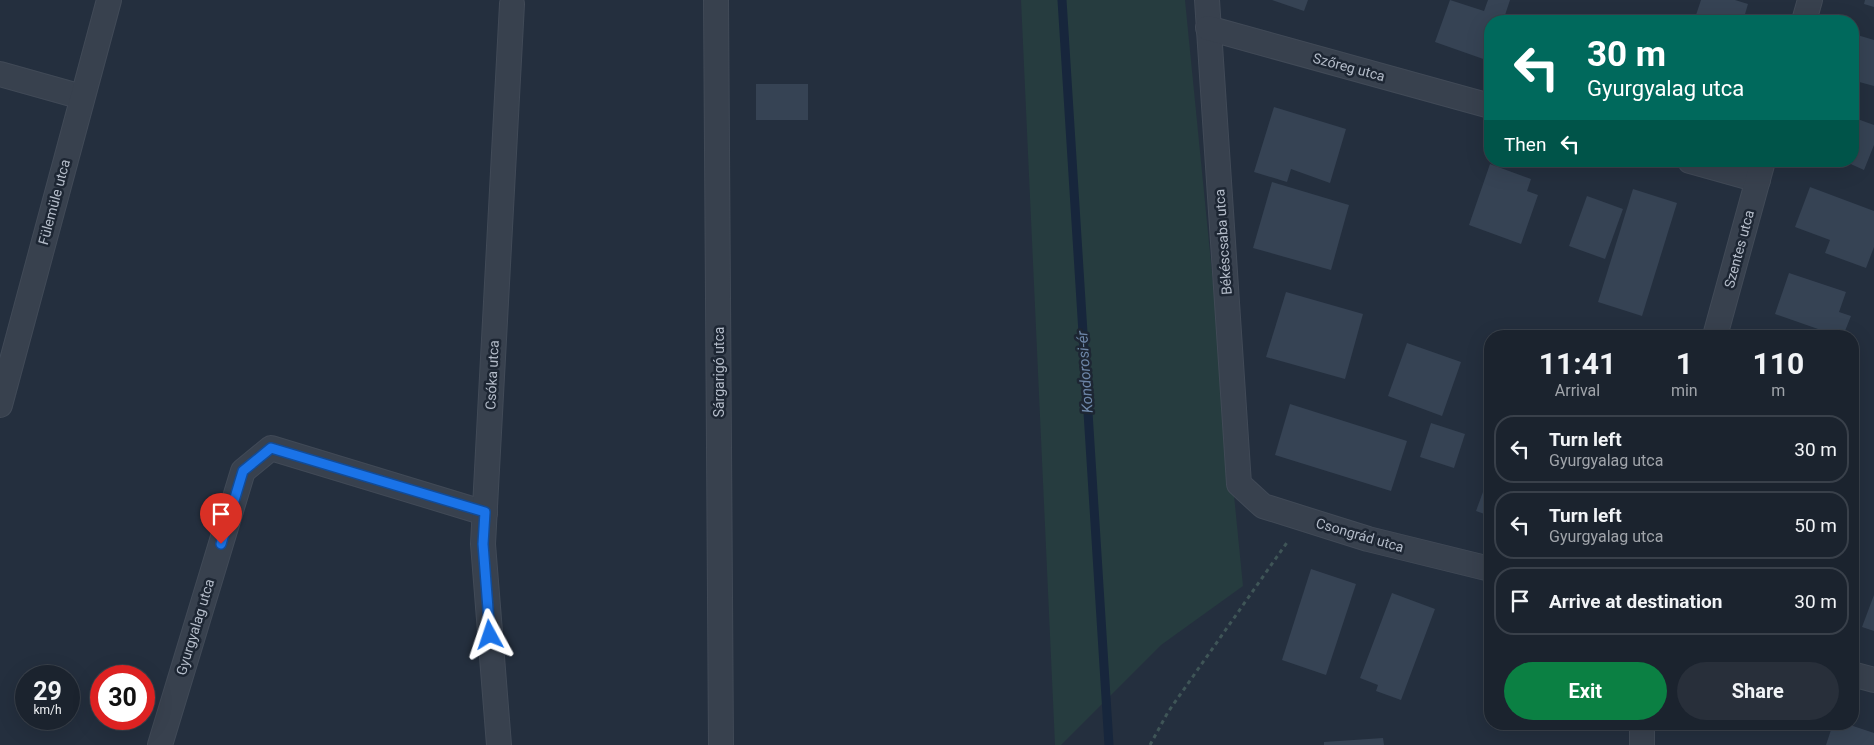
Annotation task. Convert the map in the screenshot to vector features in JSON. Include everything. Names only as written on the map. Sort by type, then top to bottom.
[{"type":"street","name":"Fülemüle utca","points":[[0,405],[109,0]]},
{"type":"street","name":"Sárgarigó utca","points":[[716,0],[721,745]]},
{"type":"street","name":"Békéscsaba utca","points":[[1207,0],[1239,484]]},
{"type":"street","points":[[1806,15],[1810,0]]},
{"type":"street","name":"Csóka utca","points":[[499,745],[483,544],[512,4]]},
{"type":"street","name":"Szőreg utca","points":[[1208,28],[1484,104]]},
{"type":"street","points":[[0,74],[82,97]]},
{"type":"street","points":[[1733,167],[1761,171]]},
{"type":"street","name":"Szentes utca","points":[[1717,330],[1761,171]]},
{"type":"street","name":"Gyurgyalag utca","points":[[160,745],[243,471],[271,448],[485,512]]},
{"type":"street","name":"Csongrád utca","points":[[1239,484],[1264,506],[1368,539],[1484,568]]},
{"type":"street","points":[[1859,676],[1874,680]]},
{"type":"street","points":[[1642,730],[1642,745]]},
{"type":"path","points":[[1150,745],[1168,712],[1290,538],[1324,525]]},
{"type":"green space","points":[[1021,0],[1185,0],[1243,586],[1161,645],[1061,745],[1055,745]]},
{"type":"building","points":[[1272,0],[1308,0],[1304,11]]},
{"type":"building","points":[[1450,0],[1484,11],[1488,0],[1510,0],[1505,15],[1484,15],[1484,59],[1435,42]]},
{"type":"building","points":[[1701,0],[1735,0],[1748,4],[1745,15],[1696,15]]},
{"type":"building","points":[[1865,0],[1874,0],[1874,7],[1864,4]]},
{"type":"building","points":[[1859,36],[1874,40],[1874,86],[1859,82]]},
{"type":"building","points":[[756,84],[808,84],[808,120],[756,120]]},
{"type":"building","points":[[1274,107],[1346,129],[1330,183],[1291,169],[1287,182],[1254,172]]},
{"type":"building","points":[[1859,120],[1874,125],[1874,145],[1864,170],[1857,167],[1859,167]]},
{"type":"building","points":[[1489,167],[1498,167],[1531,179],[1527,191],[1538,195],[1521,244],[1469,225]]},
{"type":"building","points":[[1272,182],[1349,205],[1331,270],[1253,248]]},
{"type":"building","points":[[1810,187],[1874,211],[1874,247],[1866,268],[1825,253],[1830,240],[1795,227]]},
{"type":"building","points":[[1633,189],[1677,203],[1642,316],[1598,302]]},
{"type":"building","points":[[1587,196],[1623,209],[1605,259],[1569,246]]},
{"type":"building","points":[[1789,273],[1846,292],[1839,312],[1851,316],[1845,330],[1821,330],[1775,314]]},
{"type":"building","points":[[1286,292],[1363,314],[1345,379],[1266,357]]},
{"type":"building","points":[[1407,343],[1461,362],[1442,416],[1388,396]]},
{"type":"building","points":[[1290,404],[1407,441],[1391,491],[1275,455]]},
{"type":"building","points":[[1431,423],[1465,434],[1454,468],[1420,457]]},
{"type":"building","points":[[1484,489],[1484,514],[1476,511]]},
{"type":"building","points":[[1311,569],[1356,584],[1326,675],[1282,660]]},
{"type":"building","points":[[1392,593],[1435,609],[1401,700],[1376,691],[1378,685],[1360,678]]},
{"type":"building","points":[[1874,595],[1874,631],[1862,627]]},
{"type":"building","points":[[1859,728],[1874,733],[1874,745],[1826,745],[1831,730],[1859,730]]},
{"type":"building","points":[[1383,738],[1384,745],[1324,745],[1324,742]]},
{"type":"waterway","name":"Kondorosi-ér","points":[[1062,0],[1109,745]]},
{"type":"route","points":[[221,544],[243,471],[271,448],[485,512],[483,544],[490,635]]}]
